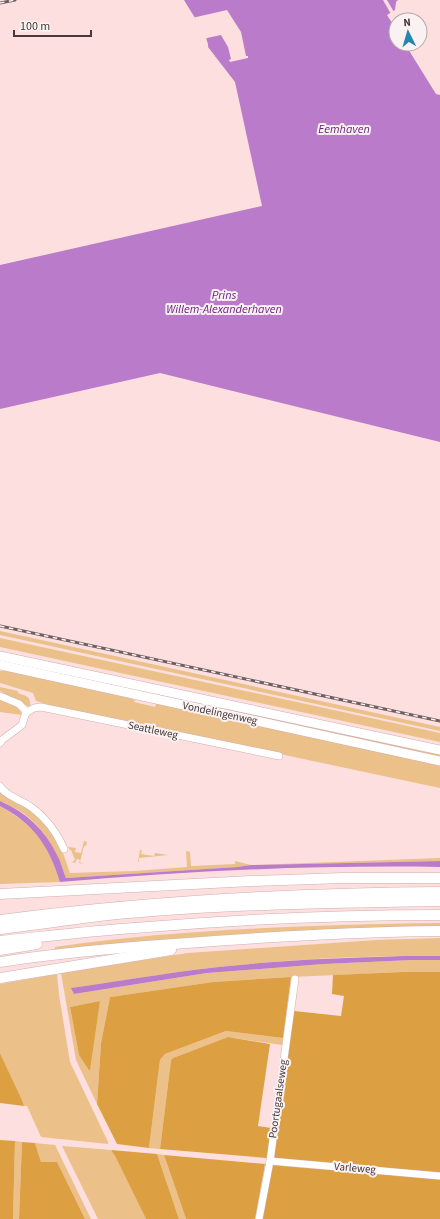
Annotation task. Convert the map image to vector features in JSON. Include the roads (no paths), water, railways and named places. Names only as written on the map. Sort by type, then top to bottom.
[{"type":"highway","points":[[0,894],[344,878],[440,878]]},
{"type":"highway","points":[[0,922],[93,909],[222,899],[368,892],[440,892]]},
{"type":"highway","points":[[0,922],[221,907],[311,903],[440,901]]},
{"type":"highway","points":[[0,941],[148,927],[326,917],[440,915]]},
{"type":"highway","points":[[0,950],[148,927]]},
{"type":"highway","points":[[0,962],[123,948],[258,937],[440,931]]},
{"type":"highway","points":[[0,978],[118,958],[258,937]]},
{"type":"main road","name":"Vondelingenweg","points":[[0,656],[440,750]]},
{"type":"main road","name":"Vondelingenweg","points":[[0,665],[440,761]]},
{"type":"street","points":[[0,696],[19,704],[27,712],[22,725],[0,743]]},
{"type":"street","name":"Seattleweg","points":[[27,712],[34,708],[48,708],[278,756]]},
{"type":"street","points":[[0,786],[4,792],[32,808],[47,822],[55,832],[64,849]]},
{"type":"street","name":"Poortugaalseweg","points":[[259,1219],[270,1161],[295,979]]},
{"type":"street","name":"Varleweg","points":[[270,1161],[440,1176]]},
{"type":"water","points":[[184,0],[398,0],[396,2],[395,10],[388,12],[387,15],[388,52],[410,52],[436,94],[440,95],[440,442],[160,373],[0,409],[0,265],[262,206],[235,82],[208,47],[203,31]]},
{"type":"water","points":[[0,801],[26,816],[41,830],[57,855],[66,878],[251,865],[440,861],[440,867],[297,868],[155,875],[60,882],[51,857],[39,837],[22,820],[0,806]]},
{"type":"water","points":[[440,956],[440,960],[324,964],[207,973],[74,994],[71,988],[176,972],[281,961]]},
{"type":"railway","points":[[0,3],[15,0]]},
{"type":"railway","points":[[0,626],[440,721]]},
{"type":"water label","name":"Eemhaven","points":[[344,129]]},
{"type":"water label","name":"Prins Willem-Alexanderhaven","points":[[224,302]]}]
